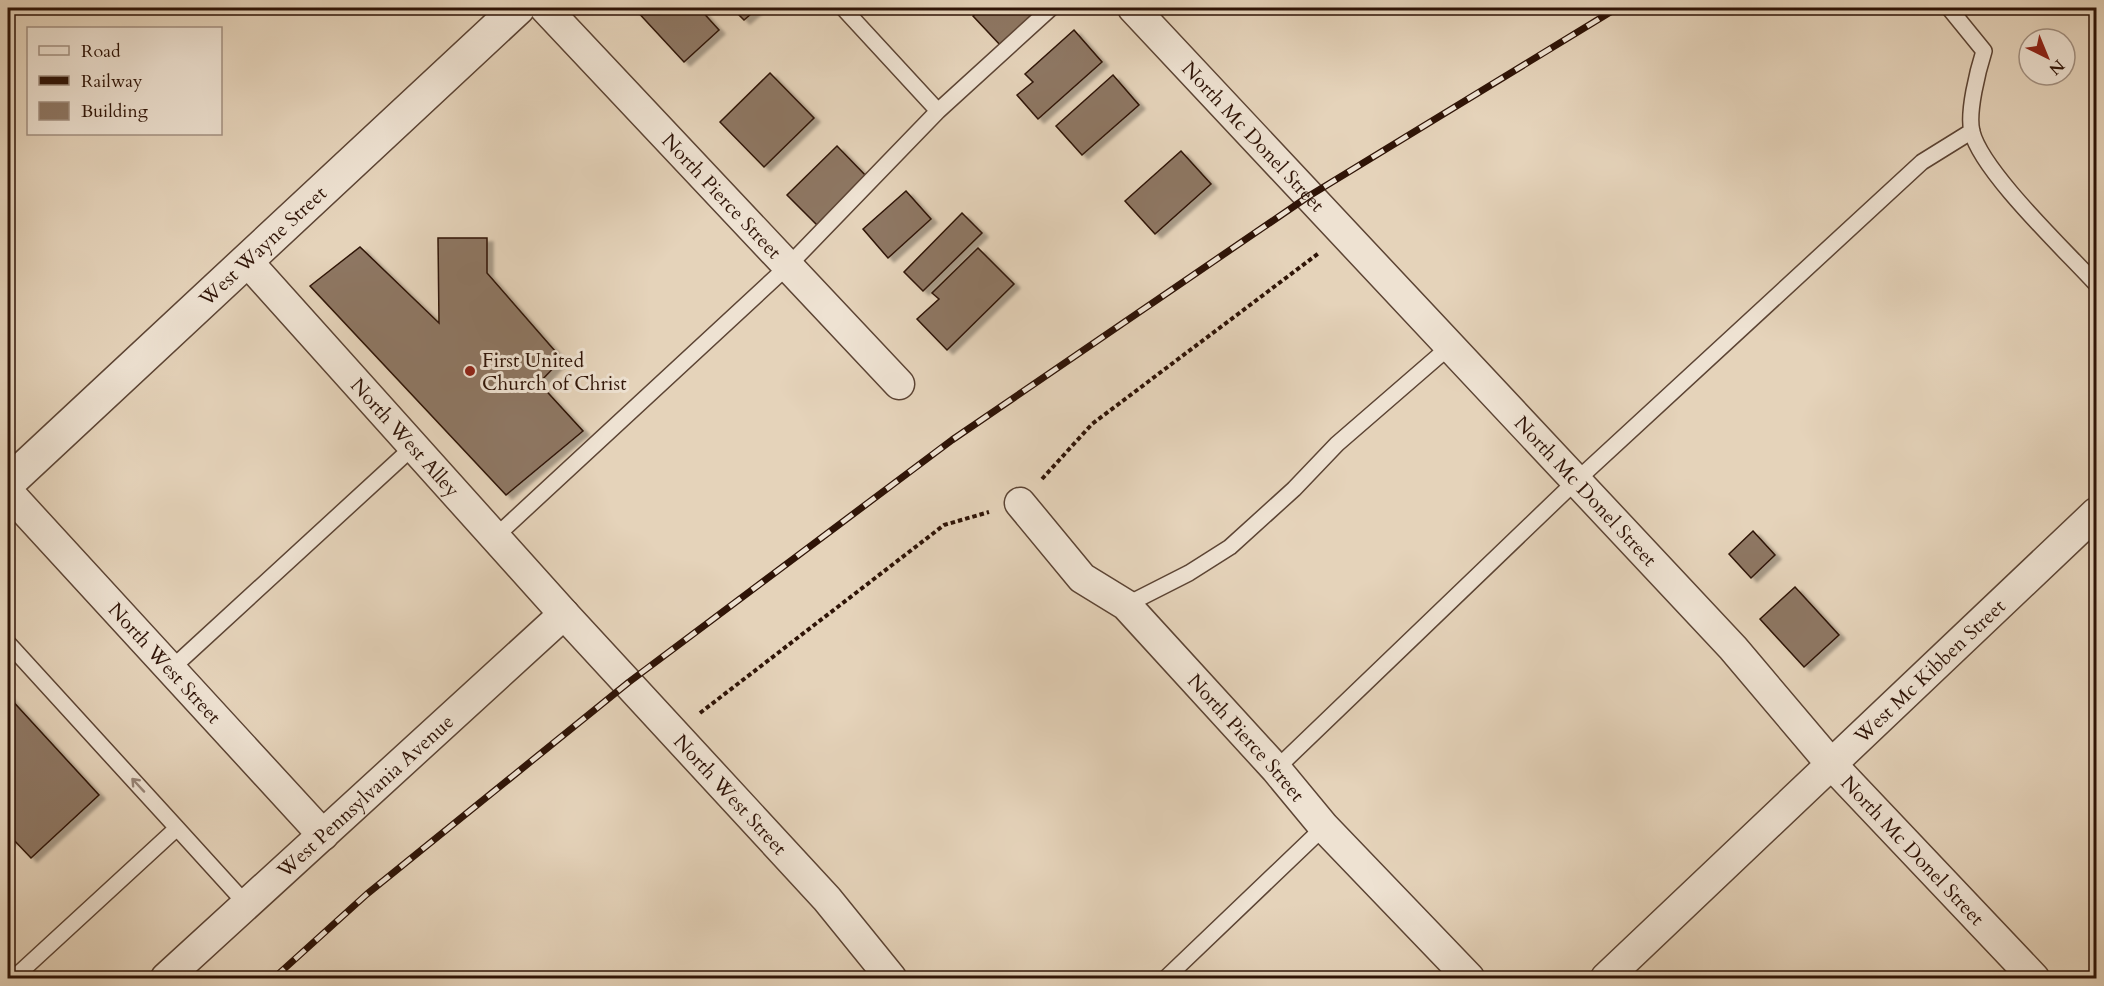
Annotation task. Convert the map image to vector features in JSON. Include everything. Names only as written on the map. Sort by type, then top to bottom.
[{"type":"street","name":"West Wayne Street","points":[[8,483],[518,8]]},
{"type":"street","name":"North Pierce Street","points":[[545,8],[899,384]]},
{"type":"street","name":"North Mc Donel Street","points":[[1133,8],[1346,233],[1449,347],[1577,480],[1733,648],[1832,765],[2034,978]]},
{"type":"street","name":"North West Alley","points":[[246,261],[564,614]]},
{"type":"street","name":"North West Street","points":[[8,492],[323,835]]},
{"type":"street","name":"North Pierce Street","points":[[1020,503],[1082,578],[1126,605],[1276,769],[1324,827],[1469,978]]},
{"type":"street","name":"West Mc Kibben Street","points":[[1606,978],[2097,513]]},
{"type":"street","name":"North West Street","points":[[564,614],[827,899],[891,978]]},
{"type":"street","name":"West Pennsylvania Avenue","points":[[166,978],[564,614]]},
{"type":"lane","points":[[843,8],[938,111]]},
{"type":"lane","points":[[495,537],[788,266],[938,111],[1052,8]]},
{"type":"lane","points":[[1949,8],[1984,51],[1975,82],[1972,131],[1986,162],[2097,284]]},
{"type":"lane","points":[[1276,769],[1577,480],[1922,162],[1972,131]]},
{"type":"lane","points":[[1126,605],[1189,573],[1230,547],[1294,489],[1337,444],[1449,347]]},
{"type":"lane","points":[[171,669],[413,447]]},
{"type":"lane","points":[[8,643],[247,905]]},
{"type":"lane","points":[[1166,978],[1324,827]]},
{"type":"lane","points":[[13,975],[177,828]]},
{"type":"building","points":[[634,8],[699,8],[719,30],[684,62]]},
{"type":"building","points":[[732,8],[758,8],[744,20]]},
{"type":"building","points":[[982,8],[1046,8],[1002,47],[973,16]]},
{"type":"building","points":[[1074,30],[1102,62],[1038,119],[1017,95],[1033,82],[1025,74]]},
{"type":"building","points":[[770,73],[814,118],[764,167],[720,122]]},
{"type":"building","points":[[1113,75],[1139,105],[1082,155],[1056,126]]},
{"type":"building","points":[[837,146],[868,178],[818,226],[787,195]]},
{"type":"building","points":[[1181,151],[1211,184],[1155,234],[1125,201]]},
{"type":"building","points":[[906,191],[931,219],[888,258],[863,229]]},
{"type":"building","points":[[962,213],[982,233],[923,291],[904,272]]},
{"type":"building","name":"First United Church of Christ","points":[[438,238],[487,238],[487,273],[562,359],[539,383],[583,431],[506,495],[310,286],[360,247],[439,323]]},
{"type":"building","points":[[978,248],[1014,284],[947,350],[917,319],[939,299],[932,293]]},
{"type":"building","points":[[1753,531],[1775,555],[1751,578],[1729,554]]},
{"type":"building","points":[[1795,587],[1839,635],[1804,667],[1760,619]]},
{"type":"building","points":[[8,696],[99,795],[31,858],[12,838],[8,842]]},
{"type":"railway","points":[[274,978],[367,894],[629,682],[952,440],[1309,196],[1617,8]]},
{"type":"place","name":"First United Church of Christ","points":[[470,371]]}]
